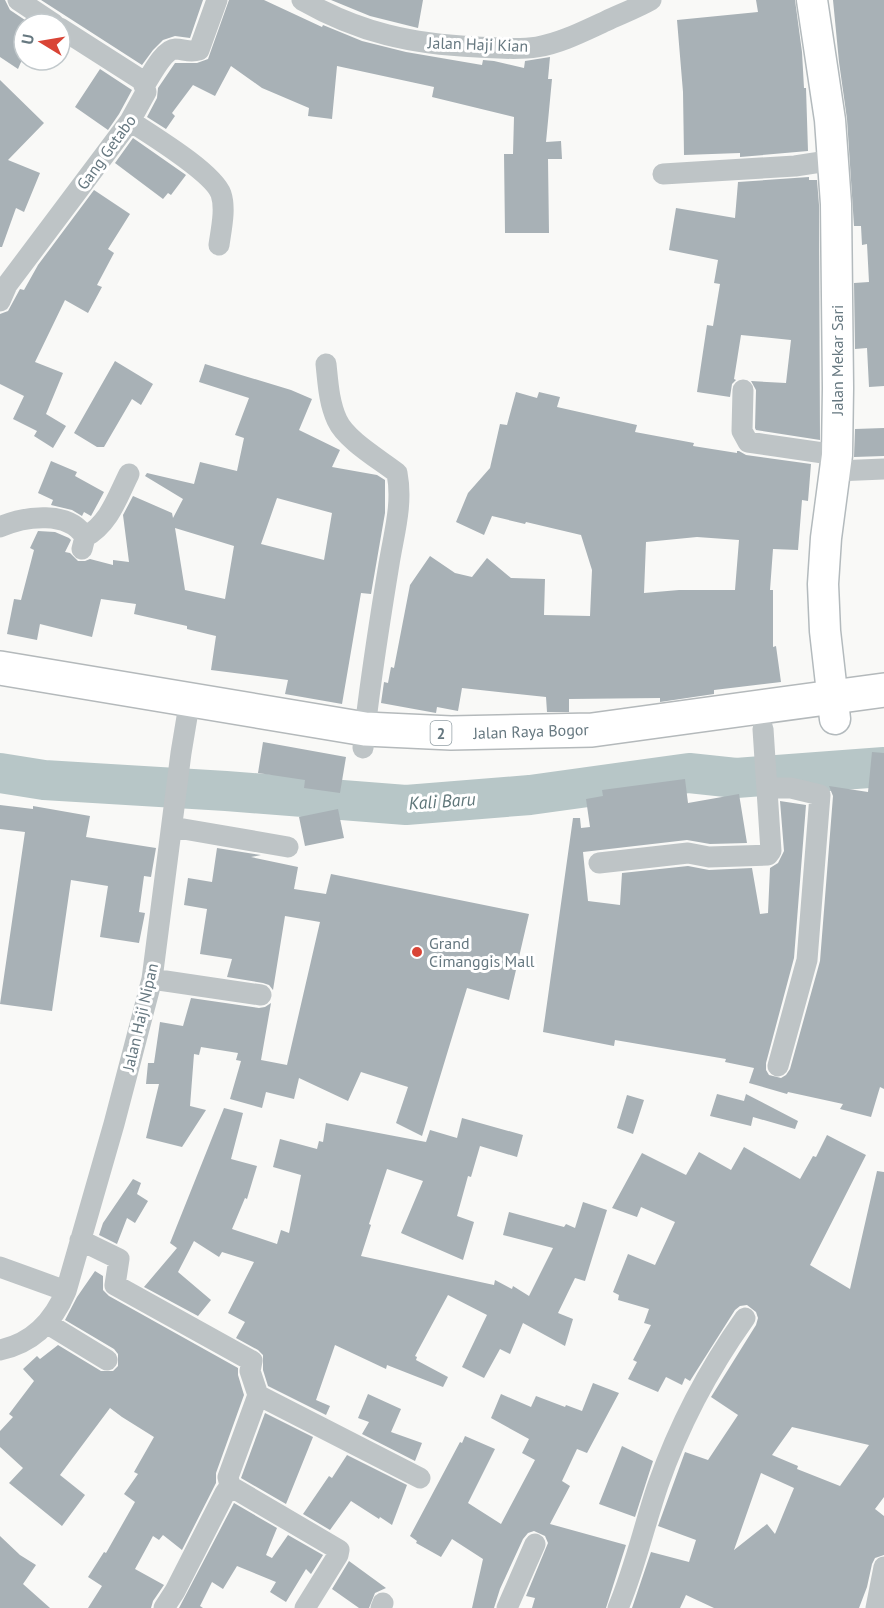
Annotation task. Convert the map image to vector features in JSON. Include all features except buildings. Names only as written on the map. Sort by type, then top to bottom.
[{"type":"highway","name":"Jalan Raya Bogor","points":[[0,668],[188,710],[453,753],[764,743],[833,708],[884,690]]},
{"type":"highway","name":"Jalan Raya Bogor","points":[[0,690],[188,710]]},
{"type":"highway","name":"Jalan Raya Bogor","points":[[364,739],[592,730],[833,708],[884,712]]},
{"type":"main road","name":"Jalan Mekar Sari","points":[[812,0],[828,99],[834,160],[838,377],[836,463],[826,538],[823,584],[833,708]]},
{"type":"street","points":[[18,0],[36,12]]},
{"type":"street","name":"Gang Getabo","points":[[2,290],[130,121],[146,92],[144,86],[167,52],[174,49],[191,53],[199,50],[217,0]]},
{"type":"street","name":"Jalan Haji Kian","points":[[303,0],[367,31],[450,46],[495,48],[537,47],[558,41],[651,0]]},
{"type":"street","points":[[72,36],[143,81],[144,86]]},
{"type":"street","points":[[130,121],[208,176],[221,194],[223,218],[219,245]]},
{"type":"street","points":[[663,174],[795,166],[834,160]]},
{"type":"street","points":[[326,364],[330,399],[337,421],[346,433],[397,473],[399,484],[400,502],[364,739]]},
{"type":"street","points":[[743,390],[742,431],[748,441],[836,463],[884,469]]},
{"type":"street","points":[[0,527],[19,521],[49,517],[73,525],[80,530],[83,543],[108,518],[129,474]]},
{"type":"street","name":"Jalan Haji Nipan","points":[[0,1350],[11,1347],[48,1324],[66,1291],[114,1124],[152,979],[188,710]]},
{"type":"street","points":[[599,863],[688,853],[709,857],[768,855],[771,851],[764,743]]},
{"type":"street","points":[[768,787],[791,788],[820,795],[807,960],[778,1066]]},
{"type":"street","points":[[173,820],[288,847]]},
{"type":"street","points":[[152,979],[261,995]]},
{"type":"street","points":[[80,1240],[119,1259],[116,1285],[252,1361],[250,1371],[258,1395],[228,1477],[231,1486],[339,1550],[305,1608]]},
{"type":"street","points":[[0,1266],[66,1291]]},
{"type":"street","points":[[618,1608],[629,1582],[658,1484],[678,1435],[720,1352],[745,1318]]},
{"type":"street","points":[[48,1324],[107,1360]]},
{"type":"street","points":[[258,1395],[420,1478]]},
{"type":"street","points":[[164,1608],[175,1591],[225,1492],[231,1486]]},
{"type":"street","points":[[507,1608],[535,1544]]},
{"type":"street","points":[[876,1608],[884,1567]]},
{"type":"waterway","name":"Kali Baru","points":[[0,773],[44,780],[406,805],[530,795],[689,773],[736,778],[884,767]]},
{"type":"place","name":"Grand Cimanggis Mall","points":[[417,952]]}]
